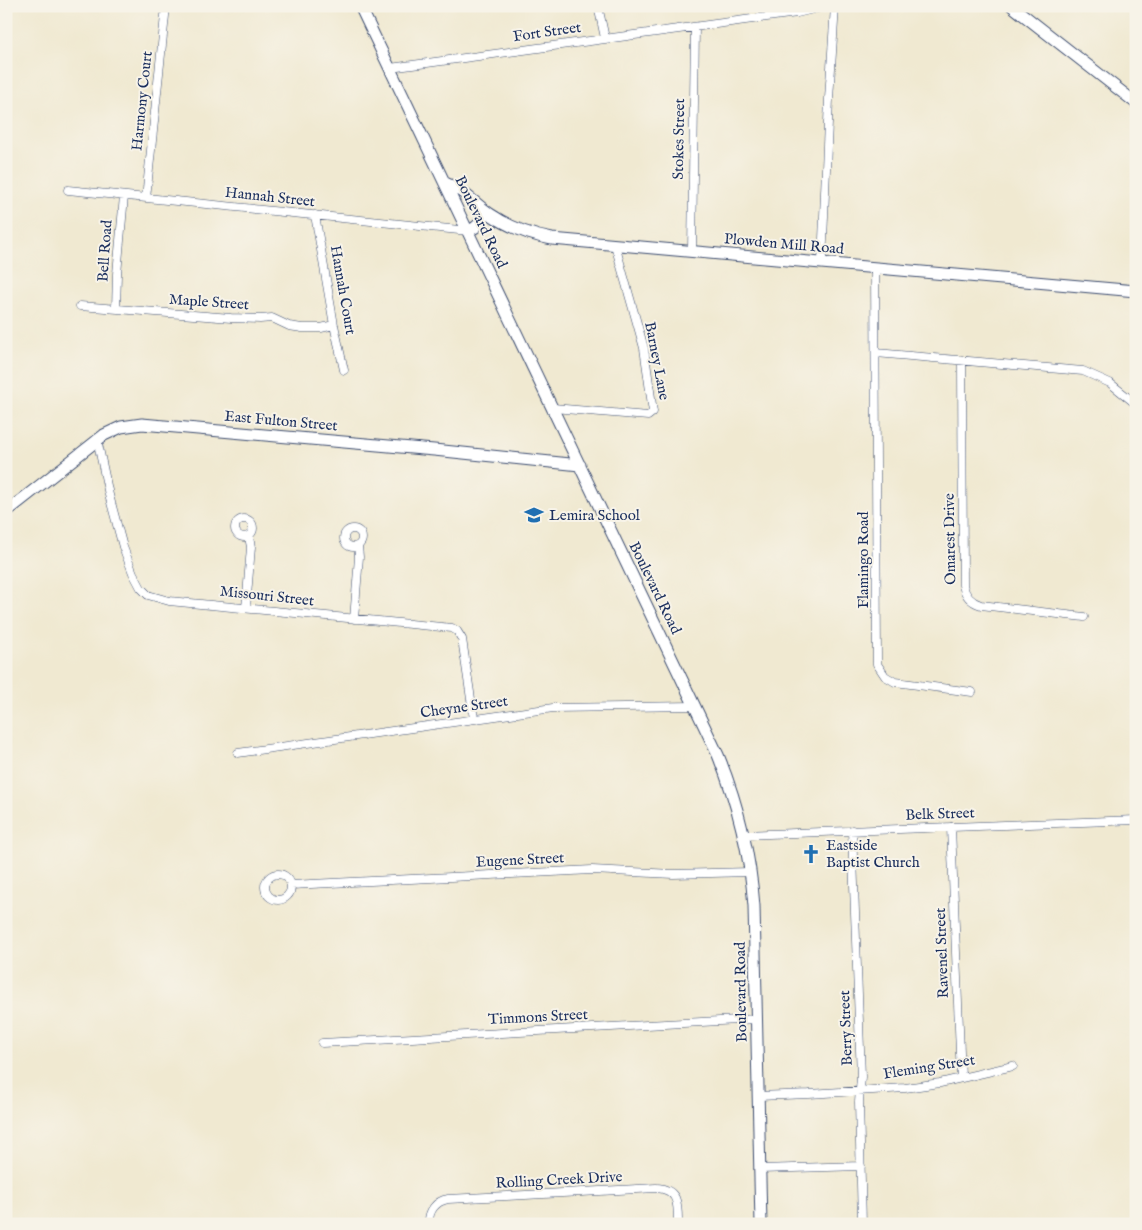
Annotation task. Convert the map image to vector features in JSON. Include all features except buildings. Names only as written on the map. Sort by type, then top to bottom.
[{"type":"street","name":"Harmony Court","points":[[146,198],[166,6]]},
{"type":"street","name":"Boulevard Road","points":[[360,6],[695,706],[728,779],[744,835],[754,906],[762,1224]]},
{"type":"street","points":[[598,6],[605,38]]},
{"type":"street","name":"Fort Street","points":[[390,68],[826,6]]},
{"type":"street","points":[[822,263],[835,6]]},
{"type":"street","points":[[1012,6],[1136,103]]},
{"type":"street","name":"Stokes Street","points":[[692,252],[695,26]]},
{"type":"street","name":"Plowden Mill Road","points":[[445,183],[456,187],[487,212],[515,228],[537,236],[615,245],[1136,291]]},
{"type":"street","name":"Hannah Street","points":[[68,190],[468,231]]},
{"type":"street","name":"Bell Road","points":[[116,309],[124,196]]},
{"type":"street","points":[[468,231],[482,222],[487,212]]},
{"type":"street","name":"Hannah Court","points":[[316,215],[334,325],[344,370]]},
{"type":"street","name":"Barney Lane","points":[[553,408],[648,416],[653,412],[644,348],[615,245]]},
{"type":"street","name":"Flamingo Road","points":[[875,267],[878,666],[885,676],[895,682],[972,692]]},
{"type":"street","name":"Maple Street","points":[[80,306],[231,318],[272,318],[289,326],[302,328],[321,328],[334,325]]},
{"type":"street","points":[[876,352],[1084,371],[1110,383],[1136,404]]},
{"type":"street","name":"Omarest Drive","points":[[962,360],[964,591],[971,600],[981,605],[1084,617]]},
{"type":"street","name":"East Fulton Street","points":[[6,512],[97,440],[121,427],[150,424],[580,465]]},
{"type":"street","name":"Missouri Street","points":[[97,440],[123,546],[133,573],[141,588],[148,594],[168,601],[448,627],[457,631],[461,636],[474,719]]},
{"type":"street","points":[[246,608],[251,547],[248,536]]},
{"type":"street","points":[[354,619],[359,557],[358,546]]},
{"type":"street","name":"Cheyne Street","points":[[238,753],[553,708],[695,706]]},
{"type":"street","name":"Belk Street","points":[[744,835],[1136,820]]},
{"type":"street","name":"Ravenel Street","points":[[951,827],[961,1078]]},
{"type":"street","name":"Berry Street","points":[[852,830],[861,1077],[862,1224]]},
{"type":"street","name":"Eugene Street","points":[[291,885],[592,870],[673,874],[750,872]]},
{"type":"street","name":"Timmons Street","points":[[322,1043],[756,1019]]},
{"type":"street","name":"Fleming Street","points":[[758,1096],[921,1086],[1013,1066]]},
{"type":"street","points":[[760,1169],[861,1166]]},
{"type":"street","name":"Rolling Creek Drive","points":[[429,1224],[431,1211],[443,1200],[656,1188],[668,1190],[676,1198],[678,1224]]},
{"type":"place","name":"Lemira School","points":[[534,515]]},
{"type":"place","name":"Eastside Baptist Church","points":[[811,854]]}]
